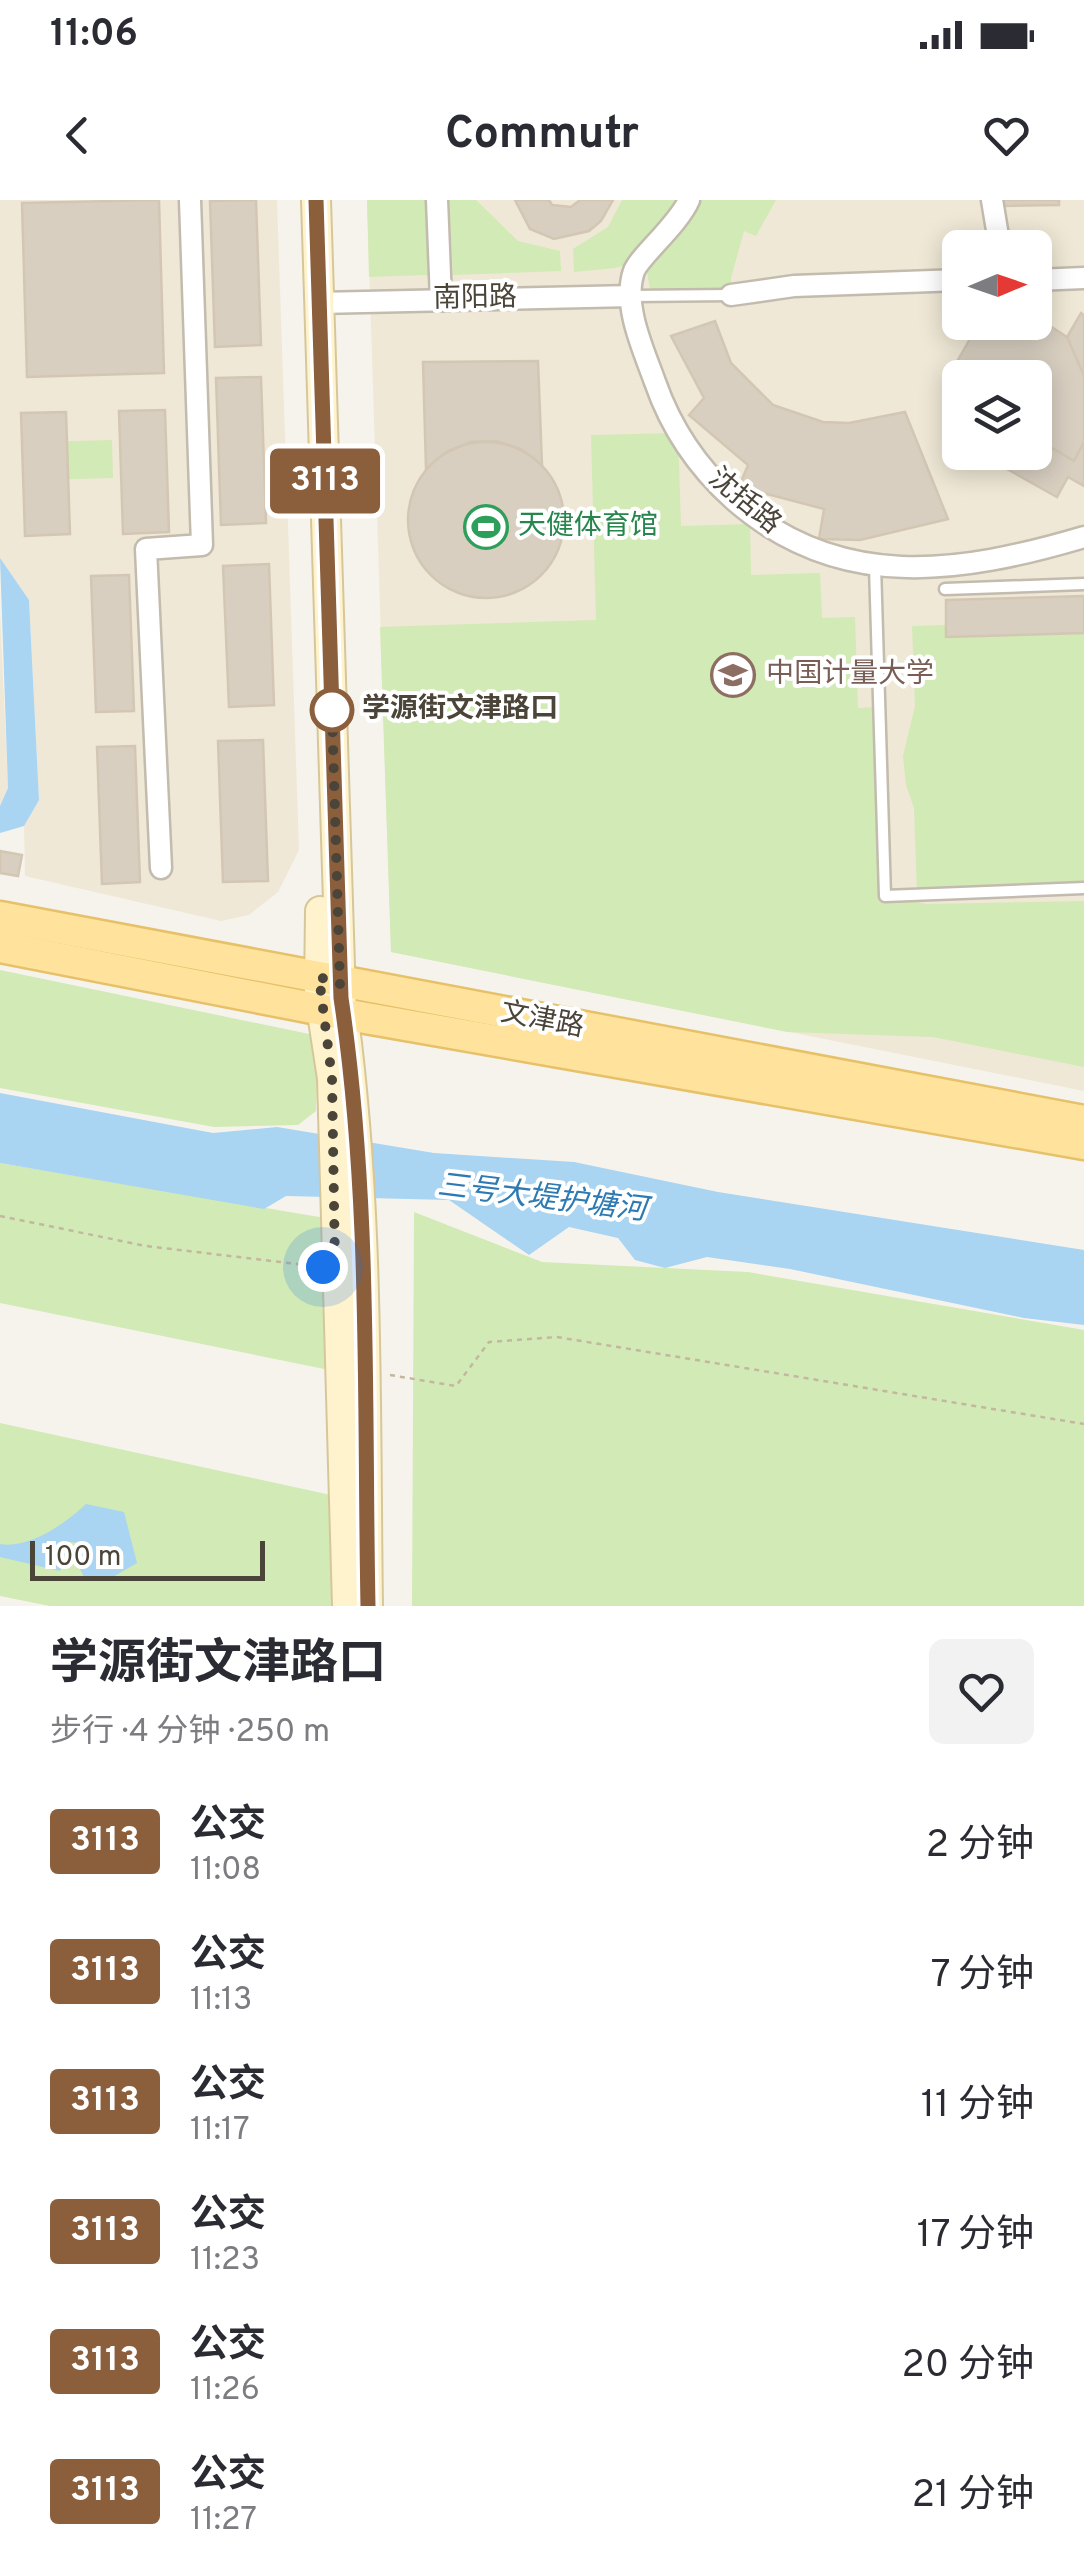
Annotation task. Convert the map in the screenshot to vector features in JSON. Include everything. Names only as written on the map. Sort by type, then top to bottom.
[{"type":"main road","points":[[308,200],[331,995],[353,1076],[348,1229],[335,1266],[346,1606]]},
{"type":"main road","points":[[316,200],[332,1113],[364,1371],[368,1606]]},
{"type":"main road","name":"文津路","points":[[0,917],[331,995],[1084,1144]]},
{"type":"main road","name":"文津路","points":[[0,947],[331,995],[1084,1122]]},
{"type":"street","points":[[162,868],[146,549],[202,546],[190,200]]},
{"type":"street","points":[[437,200],[441,300]]},
{"type":"street","points":[[632,296],[634,269],[663,241],[689,200]]},
{"type":"street","points":[[992,200],[997,230]]},
{"type":"street","points":[[1052,279],[1084,278]]},
{"type":"street","points":[[731,294],[794,286],[942,281]]},
{"type":"street","name":"南阳路","points":[[319,303],[632,296]]},
{"type":"street","name":"沈括路","points":[[632,296],[640,338],[670,423],[716,484],[762,525],[813,552],[875,566],[945,567],[1014,558],[1084,537]]},
{"type":"lane","points":[[632,296],[731,294]]},
{"type":"lane","points":[[875,566],[885,896],[1084,888]]},
{"type":"lane","points":[[945,590],[1084,584]]},
{"type":"path","points":[[0,1216],[146,1246],[335,1266]]},
{"type":"path","points":[[364,1371],[456,1386],[488,1342],[558,1337],[1084,1424]]},
{"type":"shaded area","points":[[0,200],[277,200],[299,850],[278,892],[249,915],[221,921],[25,876],[24,826],[39,799],[29,600],[0,558]]},
{"type":"shaded area","name":"中国计量大学","points":[[367,200],[1084,200],[1084,1091],[391,952]]},
{"type":"shaded area","points":[[0,610],[8,788],[0,806]]},
{"type":"green space","points":[[367,200],[426,200],[429,275],[369,277]]},
{"type":"green space","points":[[449,200],[476,200],[518,241],[560,251],[561,271],[453,275]]},
{"type":"green space","points":[[622,200],[776,200],[756,236],[744,231],[731,278],[731,295],[651,296],[645,259],[615,268],[574,272],[573,249],[608,227]]},
{"type":"green space","points":[[678,433],[681,526],[750,524],[751,575],[820,573],[822,618],[855,617],[858,708],[879,707],[885,896],[927,904],[1084,901],[1084,1067],[933,1037],[787,1032],[391,952],[380,627],[596,620],[591,435]]},
{"type":"green space","points":[[112,440],[113,478],[35,480],[34,442]]},
{"type":"green space","points":[[946,625],[946,636],[1084,633],[1084,888],[917,894],[914,808],[906,785],[903,756],[915,706],[912,626]]},
{"type":"green space","points":[[0,970],[319,1036],[316,1111],[298,1125],[214,1127],[0,1088]]},
{"type":"green space","points":[[0,1163],[343,1221],[349,1374],[0,1303]]},
{"type":"green space","points":[[414,1212],[542,1262],[748,1272],[1084,1330],[1084,1606],[412,1606]]},
{"type":"green space","points":[[0,1423],[354,1500],[358,1606],[50,1606],[0,1596]]},
{"type":"water","points":[[0,558],[29,600],[39,800],[24,826],[0,833],[0,806],[8,788]]},
{"type":"water","name":"三号大堤护塘河","points":[[0,1093],[213,1133],[277,1127],[434,1153],[574,1162],[718,1192],[1084,1250],[1084,1325],[1024,1318],[790,1269],[707,1257],[665,1268],[635,1260],[618,1238],[569,1227],[529,1255],[449,1200],[286,1196],[264,1209],[0,1163]]},
{"type":"water","points":[[86,1504],[124,1512],[137,1563],[111,1578],[84,1577],[77,1563],[80,1543],[68,1542],[60,1571],[0,1557],[0,1544],[35,1539]]},
{"type":"building","points":[[159,200],[164,373],[27,377],[22,203]]},
{"type":"building","points":[[256,200],[261,345],[215,347],[210,201]]},
{"type":"building","points":[[515,200],[549,200],[552,205],[571,207],[580,200],[613,200],[601,221],[589,231],[554,239],[530,229]]},
{"type":"building","points":[[1001,200],[1059,200],[1059,205],[1001,206]]},
{"type":"building","points":[[1081,313],[1084,315],[1084,376],[1067,337]]},
{"type":"building","points":[[715,321],[731,363],[773,405],[823,422],[849,423],[905,412],[948,519],[860,540],[819,539],[824,509],[755,491],[741,482],[748,465],[689,415],[704,398],[671,336]]},
{"type":"building","points":[[1052,327],[1067,337],[1084,376],[1084,442],[1074,461],[1052,448],[1052,360],[958,360],[969,340],[1052,340]]},
{"type":"building","name":"天健体育馆","points":[[538,361],[542,465],[521,449],[496,441],[470,442],[446,452],[426,469],[423,362]]},
{"type":"building","points":[[261,377],[266,523],[221,525],[216,378]]},
{"type":"building","points":[[165,410],[169,532],[123,534],[119,411]]},
{"type":"building","points":[[66,412],[70,534],[25,536],[21,413]]},
{"type":"building","name":"天健体育馆","points":[[486,442],[516,448],[541,465],[558,490],[564,520],[558,550],[541,575],[516,592],[486,598],[456,592],[431,575],[414,550],[408,520],[414,490],[431,465],[456,448]]},
{"type":"building","points":[[1084,442],[1084,486],[1068,477],[1057,497],[1009,470],[1052,470],[1052,448],[1074,461]]},
{"type":"building","points":[[269,564],[274,705],[229,707],[223,566]]},
{"type":"building","points":[[129,575],[134,711],[96,712],[91,576]]},
{"type":"building","points":[[1084,596],[1084,633],[946,637],[946,600]]},
{"type":"building","points":[[263,740],[268,881],[223,882],[218,741]]},
{"type":"building","points":[[135,746],[140,882],[102,884],[97,747]]},
{"type":"building","points":[[0,851],[22,855],[18,876],[0,873]]},
{"type":"bus line","name":"3113","points":[[316,200],[341,998],[353,1076],[360,1226],[368,1606]]},
{"type":"place","name":"天健体育馆","points":[[486,527]]},
{"type":"place","name":"中国计量大学","points":[[733,675]]},
{"type":"place","name":"学源街文津路口","points":[[332,710]]},
{"type":"route","points":[[323,1267],[335,1266],[334,1192],[332,1078],[319,977],[340,984],[332,710]]}]
